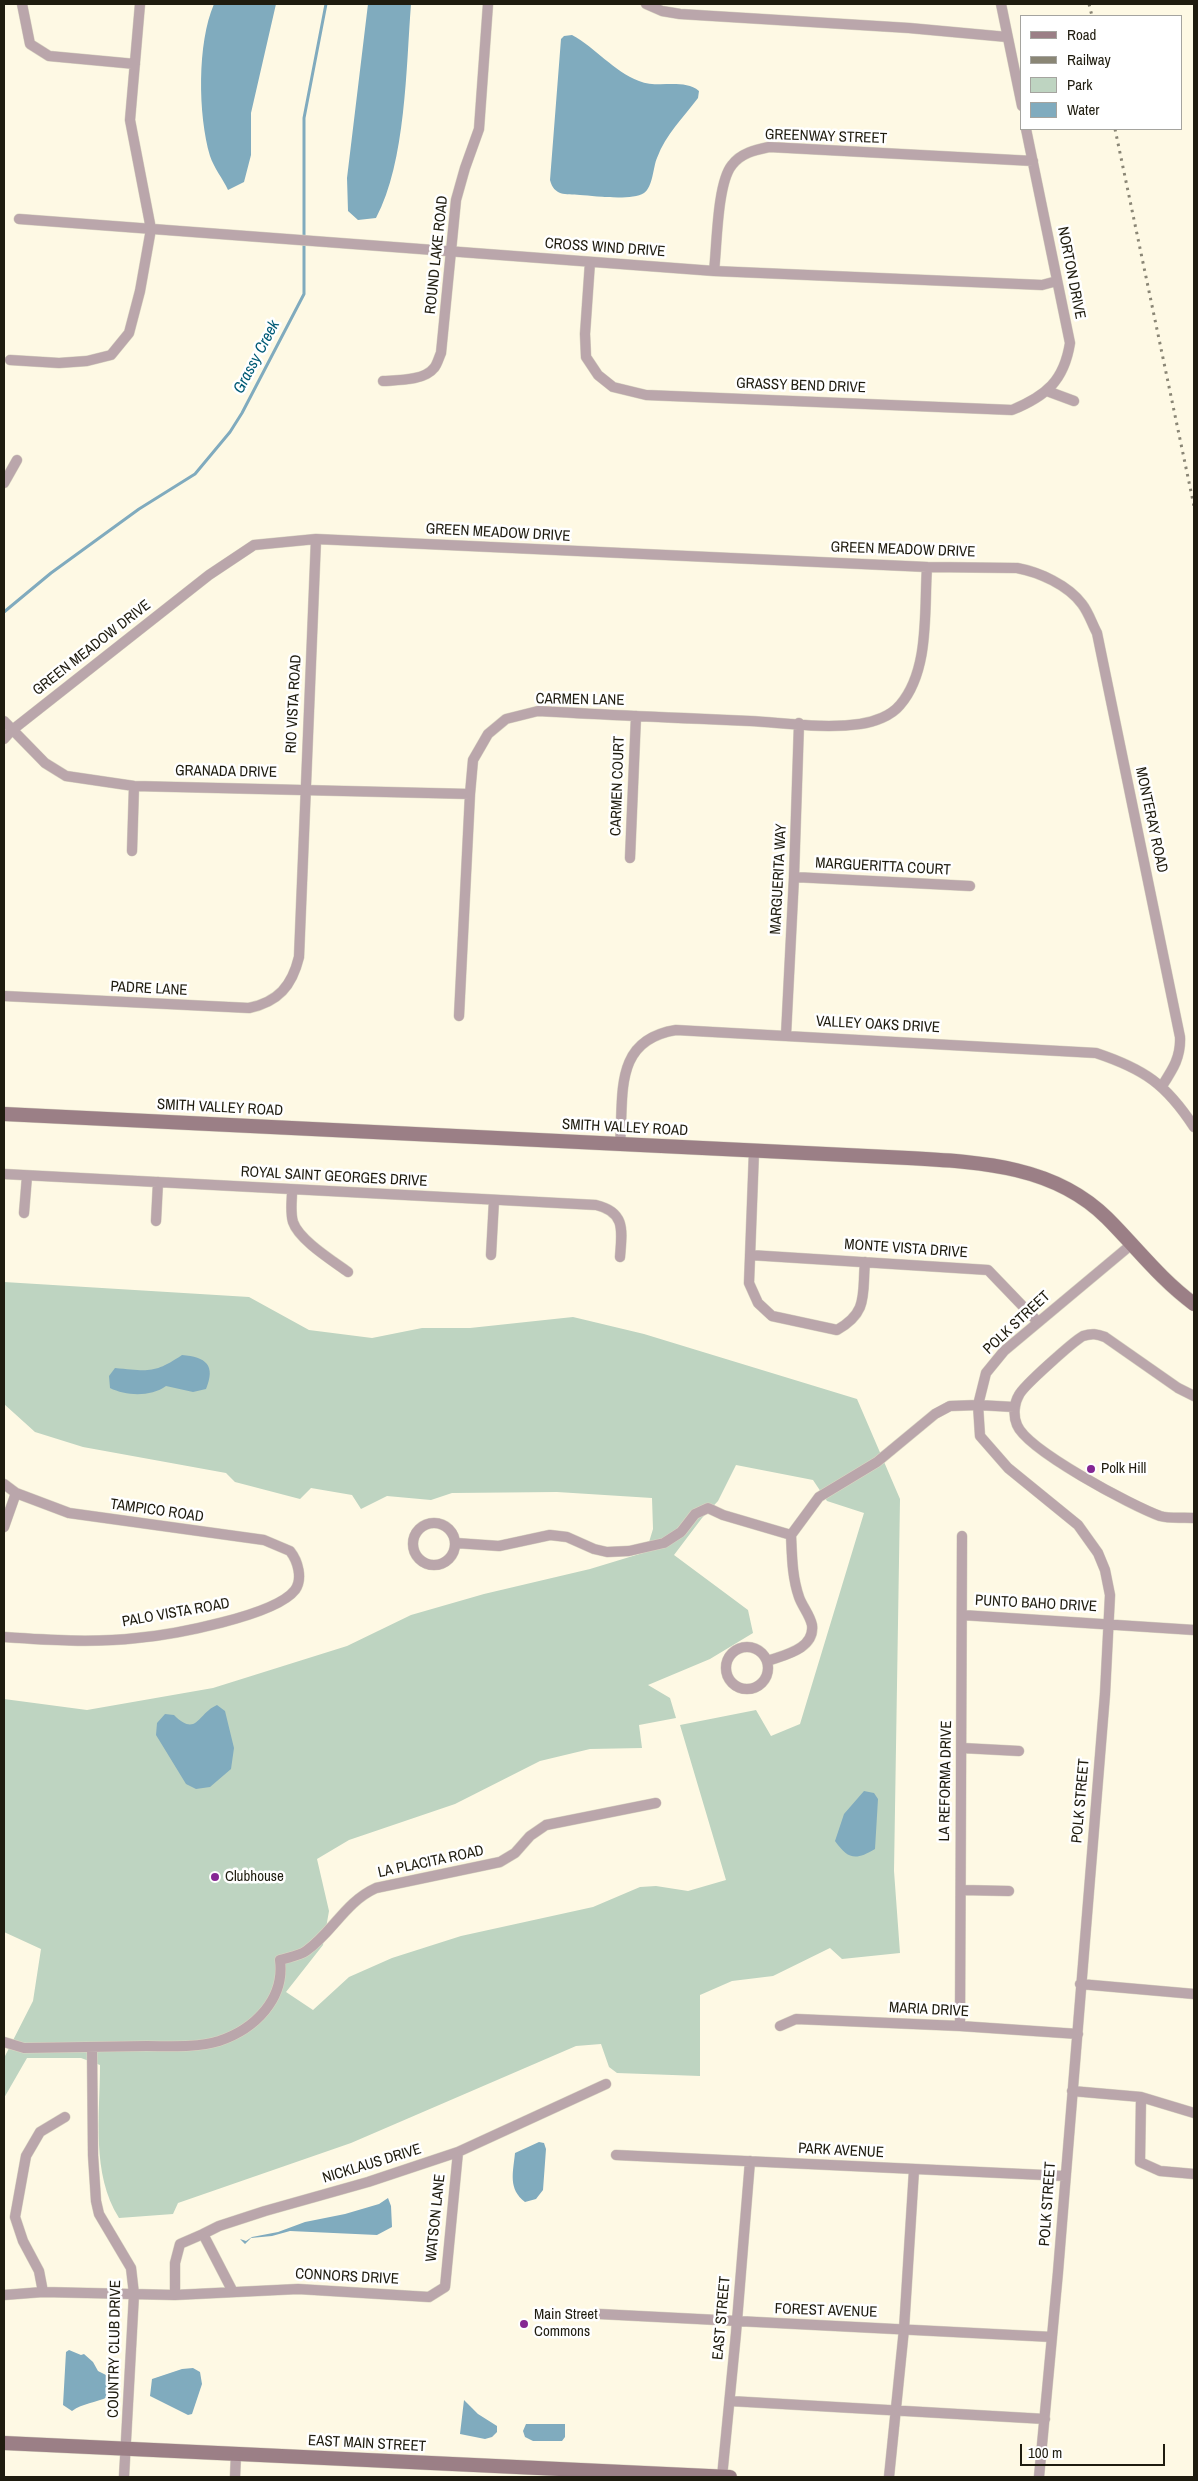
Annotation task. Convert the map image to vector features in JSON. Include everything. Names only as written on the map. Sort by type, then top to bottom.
[{"type":"main road","name":"SMITH VALLEY ROAD","points":[[4,1114],[959,1161],[1023,1171],[1048,1179],[1082,1197],[1107,1218],[1154,1270],[1194,1304]]},
{"type":"main road","name":"EAST MAIN STREET","points":[[4,2443],[730,2477]]},
{"type":"street","points":[[22,4],[30,44],[50,56],[135,64]]},
{"type":"street","points":[[10,360],[59,363],[88,361],[111,355],[129,334],[140,290],[151,229],[130,120],[140,4]]},
{"type":"street","name":"ROUND LAKE ROAD","points":[[383,381],[412,378],[434,368],[444,338],[456,200],[464,168],[479,130],[488,4]]},
{"type":"street","points":[[646,4],[662,11],[680,14],[909,28],[1008,37]]},
{"type":"street","points":[[1001,4],[1020,96]]},
{"type":"street","name":"NORTON DRIVE","points":[[1026,130],[1070,344],[1067,363],[1047,391]]},
{"type":"street","name":"GREENWAY STREET","points":[[714,271],[723,185],[731,166],[753,150],[769,148],[1033,161]]},
{"type":"street","name":"CROSS WIND DRIVE","points":[[19,219],[714,271],[1042,285],[1057,281]]},
{"type":"street","name":"GRASSY BEND DRIVE","points":[[590,262],[585,334],[586,357],[598,375],[613,387],[646,395],[1012,410],[1035,401],[1047,391]]},
{"type":"street","points":[[1047,391],[1074,401]]},
{"type":"street","points":[[4,482],[17,460]]},
{"type":"street","name":"GREEN MEADOW DRIVE","points":[[4,739],[11,731],[209,575],[254,545],[316,540],[927,567],[1017,568],[1032,571],[1046,578]]},
{"type":"street","name":"RIO VISTA ROAD","points":[[286,987],[293,976],[299,957],[316,540]]},
{"type":"street","name":"CARMEN LANE","points":[[459,1016],[473,760],[488,734],[506,719],[538,711],[800,723],[860,724],[877,720],[899,707],[911,692],[922,659],[927,567]]},
{"type":"street","name":"MONTERAY ROAD","points":[[1046,578],[1071,593],[1082,604],[1097,633],[1180,1037],[1181,1052],[1162,1086]]},
{"type":"street","name":"CARMEN COURT","points":[[630,858],[636,716]]},
{"type":"street","name":"GRANADA DRIVE","points":[[4,721],[11,731],[45,763],[66,776],[134,786],[470,794]]},
{"type":"street","name":"MARGUERITA WAY","points":[[786,1035],[800,723]]},
{"type":"street","points":[[132,851],[134,786]]},
{"type":"street","name":"MARGUERITTA COURT","points":[[794,877],[970,886]]},
{"type":"street","name":"PADRE LANE","points":[[4,996],[248,1008],[267,1004],[286,987]]},
{"type":"street","name":"VALLEY OAKS DRIVE","points":[[620,1144],[628,1061],[641,1042],[652,1035],[676,1030],[1079,1050],[1096,1053],[1133,1067],[1162,1086],[1178,1102],[1194,1127]]},
{"type":"street","points":[[754,1151],[749,1283],[758,1303],[772,1316],[837,1330],[852,1322],[861,1310],[865,1262]]},
{"type":"street","name":"ROYAL SAINT GEORGES DRIVE","points":[[4,1174],[606,1207],[615,1213],[620,1222],[622,1232],[620,1257]]},
{"type":"street","points":[[24,1213],[27,1176]]},
{"type":"street","points":[[156,1220],[158,1182]]},
{"type":"street","points":[[292,1191],[291,1210],[293,1223],[313,1245],[348,1272]]},
{"type":"street","points":[[491,1255],[494,1200]]},
{"type":"street","name":"POLK STREET","points":[[1039,2477],[1078,2034],[1080,1984],[1110,1595],[1105,1570],[1098,1553],[1078,1525],[1008,1468],[980,1436],[978,1405],[986,1373],[1004,1351],[1132,1244]]},
{"type":"street","name":"MONTE VISTA DRIVE","points":[[750,1255],[988,1270],[1038,1322]]},
{"type":"street","points":[[1194,1396],[1178,1388],[1105,1337],[1095,1333],[1083,1336],[1071,1346],[1019,1394],[1014,1407],[1017,1424],[1028,1440],[1090,1482],[1161,1516],[1194,1518]]},
{"type":"street","points":[[768,1661],[795,1652],[808,1642],[811,1634],[812,1625],[796,1587],[792,1566],[791,1535],[819,1497],[877,1462],[935,1414],[950,1406],[1014,1407]]},
{"type":"street","name":"TAMPICO ROAD","points":[[4,1484],[16,1493],[69,1513],[264,1540],[290,1551],[299,1569]]},
{"type":"street","points":[[4,1527],[16,1493]]},
{"type":"street","points":[[456,1543],[499,1546],[550,1535],[567,1537],[600,1551],[629,1551],[664,1543],[681,1532],[695,1514],[708,1508],[723,1515],[791,1535]]},
{"type":"street","points":[[432,1522],[446,1526],[455,1536],[456,1543],[452,1557],[440,1565],[433,1566],[420,1560],[413,1547],[416,1533],[426,1524],[432,1522]]},
{"type":"street","name":"LA REFORMA DRIVE","points":[[960,2026],[962,1536]]},
{"type":"street","name":"PALO VISTA ROAD","points":[[4,1638],[58,1641],[137,1638],[222,1622],[282,1602],[296,1589],[299,1569]]},
{"type":"street","name":"PUNTO BAHO DRIVE","points":[[962,1615],[1194,1630]]},
{"type":"street","points":[[740,1648],[753,1648],[759,1651],[768,1661],[768,1673],[762,1684],[757,1688],[744,1689],[737,1687],[728,1677],[726,1663],[729,1657],[740,1648]]},
{"type":"street","points":[[962,1748],[1018,1751]]},
{"type":"street","name":"LA PLACITA ROAD","points":[[92,2047],[190,2045],[218,2041],[231,2036],[254,2022],[273,2000],[281,1979],[280,1960],[305,1952],[352,1903],[366,1893],[376,1888],[500,1862],[515,1853],[530,1836],[546,1825],[656,1802]]},
{"type":"street","points":[[961,1890],[1008,1892]]},
{"type":"street","points":[[1080,1984],[1194,1994]]},
{"type":"street","name":"MARIA DRIVE","points":[[780,2026],[796,2019],[960,2026],[1078,2034]]},
{"type":"street","points":[[4,2042],[24,2048],[92,2047]]},
{"type":"street","name":"COUNTRY CLUB DRIVE","points":[[92,2047],[96,2201],[99,2214],[131,2268],[134,2294],[127,2450],[124,2477]]},
{"type":"street","name":"NICKLAUS DRIVE","points":[[175,2295],[175,2263],[180,2244],[219,2226],[368,2182],[458,2152],[606,2084]]},
{"type":"street","points":[[1072,2091],[1142,2097],[1194,2113]]},
{"type":"street","points":[[1142,2097],[1140,2162],[1160,2171],[1194,2174]]},
{"type":"street","points":[[43,2292],[39,2271],[23,2241],[16,2217],[26,2156],[40,2132],[65,2117]]},
{"type":"street","name":"WATSON LANE","points":[[445,2287],[458,2152]]},
{"type":"street","name":"PARK AVENUE","points":[[616,2155],[1065,2176]]},
{"type":"street","name":"EAST STREET","points":[[722,2477],[750,2161]]},
{"type":"street","points":[[889,2477],[904,2330],[914,2170]]},
{"type":"street","points":[[203,2234],[233,2292]]},
{"type":"street","name":"CONNORS DRIVE","points":[[4,2295],[43,2292],[175,2295],[298,2289],[429,2297],[445,2287]]},
{"type":"street","name":"FOREST AVENUE","points":[[599,2314],[1052,2337]]},
{"type":"street","points":[[730,2401],[1045,2419]]},
{"type":"street","points":[[236,2454],[236,2477]]},
{"type":"green space","points":[[4,1282],[249,1297],[309,1330],[372,1338],[422,1328],[470,1328],[573,1317],[644,1334],[857,1399],[900,1499],[894,1871],[900,1953],[842,1959],[830,1948],[773,1976],[732,1981],[700,1995],[700,2076],[617,2073],[609,2067],[601,2044],[576,2046],[351,2143],[178,2203],[173,2214],[119,2218],[110,2201],[104,2183],[101,2163],[99,2144],[100,2065],[81,2058],[27,2058],[4,2098],[4,2058],[33,2001],[41,1949],[4,1932],[4,1699],[87,1710],[213,1688],[347,1646],[411,1615],[484,1594],[590,1569],[646,1552],[653,1529],[652,1498],[557,1492],[452,1493],[431,1500],[387,1496],[361,1509],[352,1495],[311,1488],[300,1499],[235,1482],[226,1473],[83,1447],[35,1432],[4,1404]],"holes":[[[736,1465],[813,1480],[827,1501],[864,1513],[800,1724],[771,1736],[756,1710],[680,1725],[726,1880],[688,1891],[656,1886],[640,1887],[593,1907],[461,1936],[392,1958],[349,1977],[313,2010],[286,1992],[323,1945],[329,1911],[317,1859],[349,1840],[455,1804],[540,1761],[590,1749],[642,1748],[639,1725],[676,1718],[670,1698],[648,1685],[710,1659],[753,1633],[748,1610],[674,1555],[702,1518],[718,1501]]]},
{"type":"water","points":[[214,4],[276,4],[251,113],[251,155],[244,182],[228,190],[210,156],[203,120],[202,58],[208,20]]},
{"type":"water","points":[[368,4],[411,4],[403,114],[393,170],[386,195],[376,218],[358,220],[348,211],[347,178]]},
{"type":"water","points":[[572,35],[621,71],[639,81],[654,84],[686,85],[699,91],[698,98],[670,134],[661,149],[649,186],[644,193],[631,197],[603,197],[561,193],[557,192],[552,185],[550,180],[561,39],[564,36]]},
{"type":"water","points":[[182,1355],[203,1360],[207,1364],[210,1374],[206,1389],[193,1392],[166,1386],[146,1394],[131,1394],[110,1388],[109,1376],[115,1368],[150,1370]]},
{"type":"water","points":[[217,1705],[225,1711],[234,1748],[231,1769],[210,1787],[196,1789],[186,1784],[156,1735],[157,1723],[165,1714],[174,1715],[182,1722],[193,1724]]},
{"type":"water","points":[[864,1791],[874,1793],[878,1799],[875,1849],[862,1855],[852,1856],[844,1852],[835,1841],[844,1814]]},
{"type":"water","points":[[539,2142],[544,2143],[546,2149],[543,2190],[536,2199],[525,2202],[516,2192],[514,2186],[515,2153]]},
{"type":"water","points":[[388,2198],[391,2206],[392,2227],[377,2235],[290,2231],[272,2236],[251,2238],[245,2244],[240,2239],[246,2241],[252,2237],[278,2232],[305,2222],[345,2214],[379,2204]]},
{"type":"water","points":[[69,2350],[81,2355],[84,2354],[93,2362],[98,2371],[110,2377],[108,2397],[80,2406],[72,2411],[63,2405],[66,2352]]},
{"type":"water","points":[[193,2368],[200,2372],[202,2384],[192,2414],[188,2415],[150,2396],[152,2379],[182,2369]]},
{"type":"water","points":[[464,2400],[478,2414],[497,2426],[497,2432],[492,2437],[485,2439],[460,2434]]},
{"type":"water","points":[[526,2424],[565,2424],[565,2437],[562,2441],[533,2441],[525,2437],[523,2431]]},
{"type":"waterway","name":"Grassy Creek","points":[[4,612],[51,573],[139,509],[195,474],[230,432],[242,413],[304,294],[304,118],[326,4]]},
{"type":"railway","points":[[1089,4],[1092,15]]},
{"type":"railway","points":[[1115,130],[1194,506]]},
{"type":"place","name":"Polk Hill","points":[[1091,1469]]},
{"type":"place","name":"Clubhouse","points":[[215,1877]]},
{"type":"place","name":"Main Street Commons","points":[[524,2324]]}]
